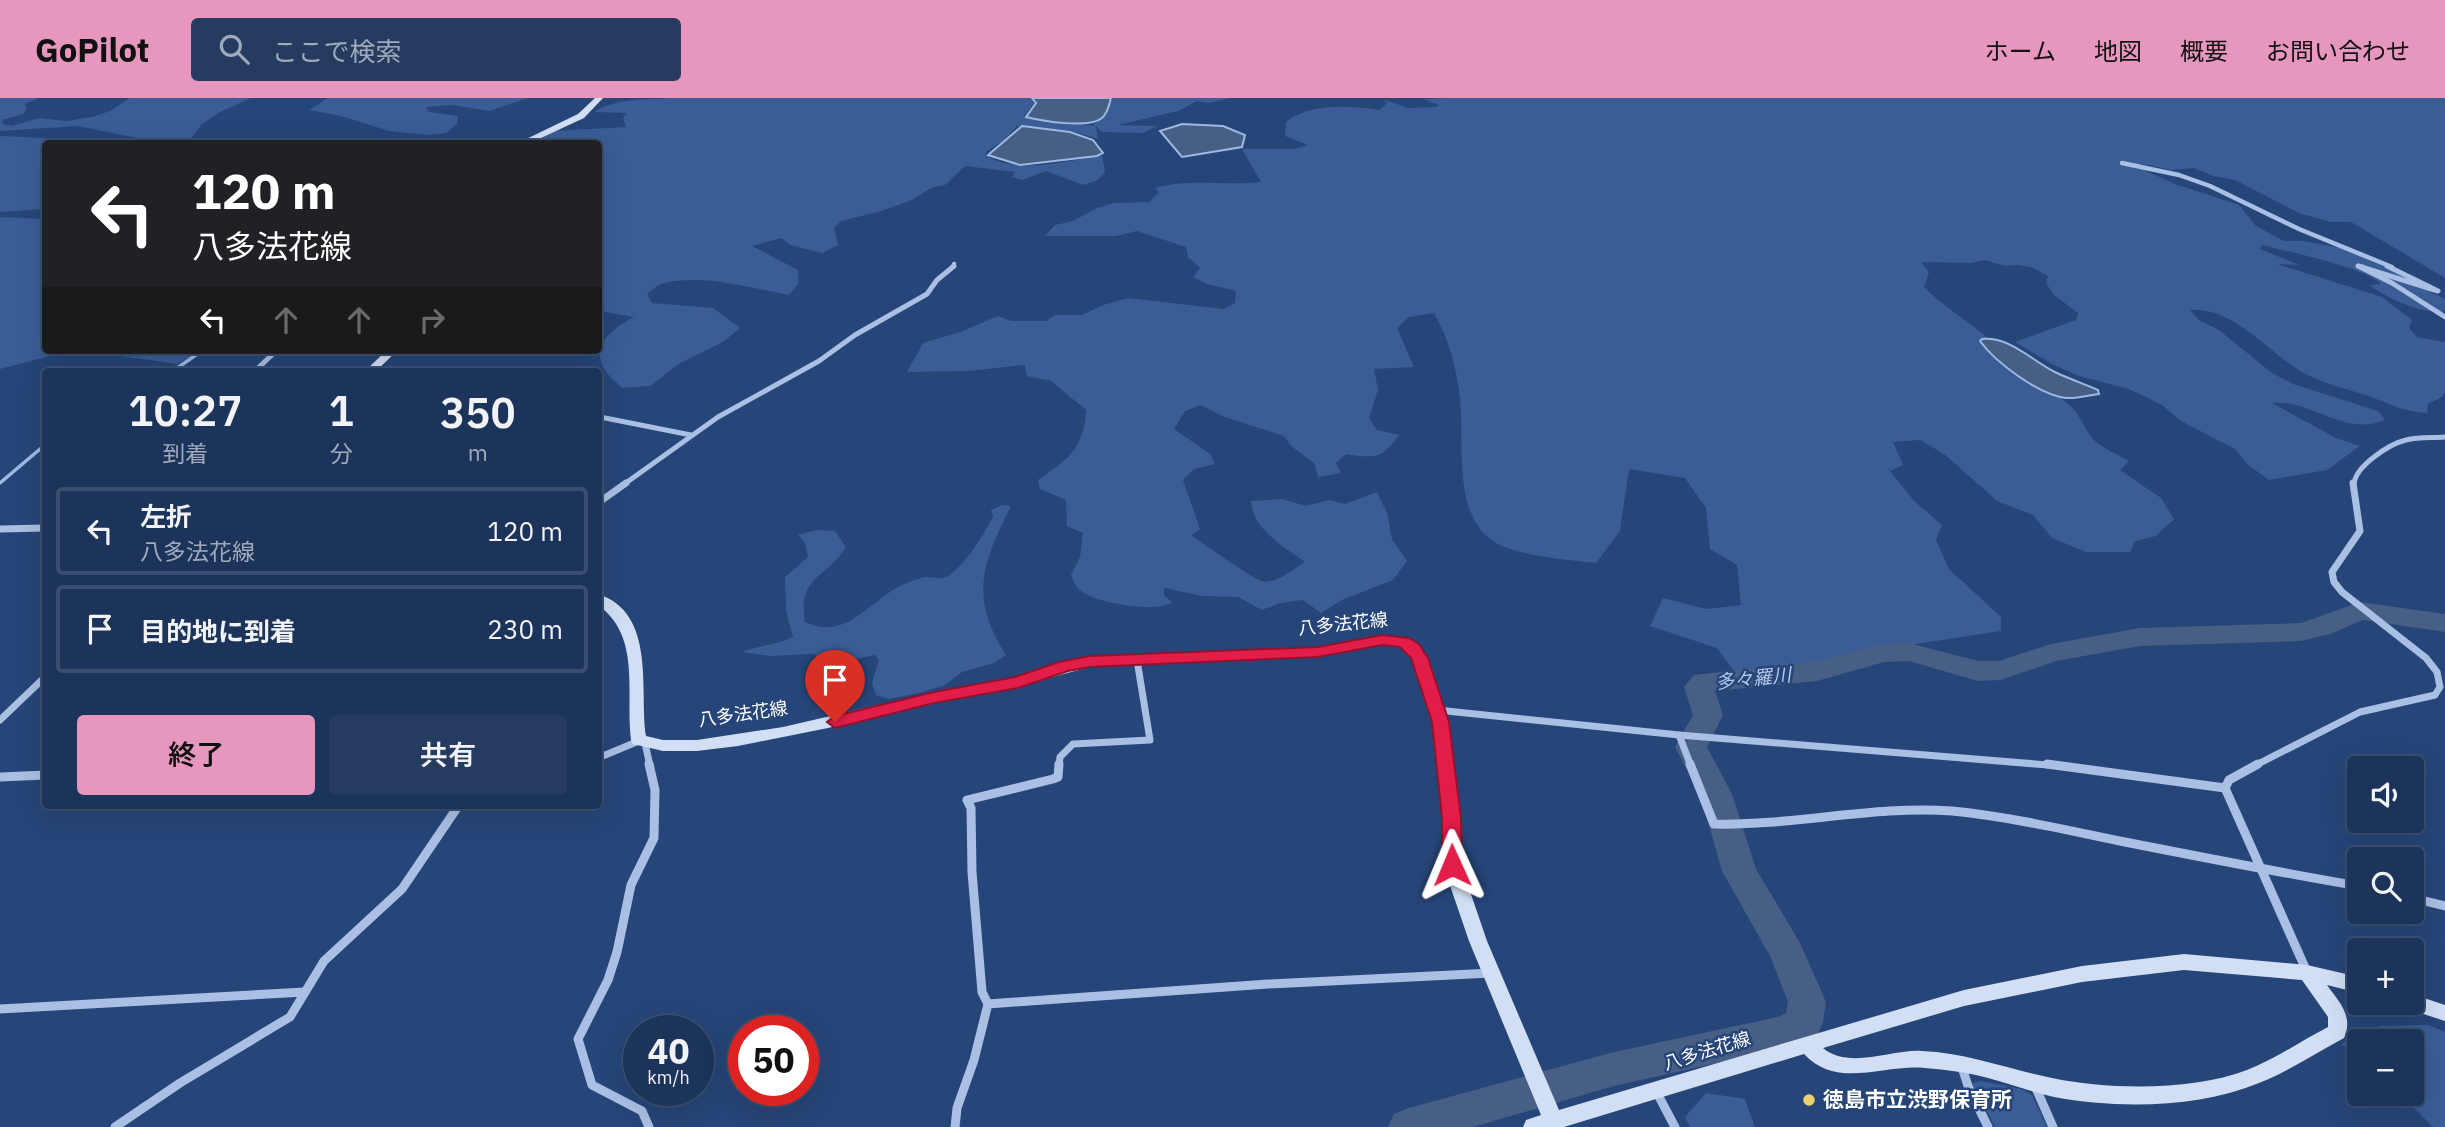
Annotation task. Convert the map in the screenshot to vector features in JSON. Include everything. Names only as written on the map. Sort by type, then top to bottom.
[{"type":"main road","points":[[529,140],[581,116],[599,98]]},
{"type":"main road","points":[[373,368],[389,354]]},
{"type":"main road","points":[[602,600],[614,607],[632,632],[636,728],[642,742]]},
{"type":"main road","name":"八多法花線","points":[[642,742],[669,746],[699,744],[792,731],[934,697],[1018,682],[1065,666],[1318,652],[1382,640],[1404,642],[1413,648],[1420,658],[1440,722],[1451,818],[1452,865],[1478,941],[1550,1111],[1655,1090],[1964,998],[2082,974],[2184,962],[2307,973],[2347,982]]},
{"type":"main road","points":[[1807,1045],[1819,1060],[1837,1067],[1914,1058],[1961,1064],[2033,1082],[2094,1092],[2134,1094],[2218,1086],[2252,1077],[2337,1032],[2338,1015],[2307,973]]},
{"type":"main road","points":[[2424,1006],[2445,1013]]},
{"type":"main road","points":[[1533,1127],[1550,1111]]},
{"type":"street","points":[[2122,163],[2179,175],[2210,186],[2299,229],[2414,278],[2438,291],[2358,266],[2392,283],[2445,318]]},
{"type":"street","points":[[602,500],[691,435],[928,294],[937,280],[953,268],[954,264]]},
{"type":"street","points":[[2433,316],[2445,318]]},
{"type":"street","points":[[258,368],[273,354]]},
{"type":"street","points":[[602,417],[691,435]]},
{"type":"street","points":[[2225,788],[2229,780],[2236,775],[2360,712],[2435,695],[2440,687],[2437,671],[2426,658],[2342,592],[2334,582],[2332,572],[2360,531],[2353,481],[2359,471],[2391,446],[2406,440],[2445,437]]},
{"type":"street","points":[[0,529],[42,528]]},
{"type":"street","points":[[955,1127],[957,1108],[974,1060],[988,1004],[982,992],[972,872],[971,808],[967,800],[1058,777],[1060,757],[1073,744],[1150,740],[1136,660]]},
{"type":"street","points":[[0,720],[42,680]]},
{"type":"street","points":[[1436,710],[1683,735],[2033,762],[2225,788]]},
{"type":"street","points":[[1683,735],[1687,762],[1710,804],[1714,824],[1738,825],[1906,811],[1949,811],[2004,817],[2263,870],[2347,884]]},
{"type":"street","points":[[602,757],[642,742],[655,790],[654,838],[631,885],[617,952],[608,980],[578,1039],[592,1085],[642,1111],[649,1127]]},
{"type":"street","points":[[0,776],[42,775]]},
{"type":"street","points":[[2225,788],[2307,973]]},
{"type":"street","points":[[115,1127],[180,1083],[290,1017],[324,961],[402,889],[456,809]]},
{"type":"street","points":[[2424,901],[2445,905]]},
{"type":"street","points":[[988,1004],[1268,984],[1493,973]]},
{"type":"street","points":[[0,1009],[305,992]]},
{"type":"street","points":[[1961,1064],[1968,1086],[1989,1127]]},
{"type":"street","points":[[2033,1082],[2053,1127]]},
{"type":"street","points":[[1655,1090],[1675,1127]]},
{"type":"shaded area","points":[[0,98],[39,98],[25,104],[27,109],[23,114],[2,120],[3,124],[12,126],[39,118],[66,121],[92,117],[110,111],[130,98],[251,98],[220,112],[202,124],[190,140],[137,138],[78,126],[0,131]]},
{"type":"shaded area","points":[[328,98],[528,98],[489,111],[452,105],[426,107],[429,112],[458,116],[457,124],[446,133],[428,135],[389,131],[341,116],[309,110]]},
{"type":"shaded area","points":[[1031,98],[1034,103],[1023,117],[1095,126],[1093,123],[1106,115],[1112,98],[1230,98],[1209,103],[1197,101],[1178,111],[1118,125],[1157,126],[1143,133],[1102,132],[1096,126],[1098,139],[1071,131],[1017,126],[985,155],[1012,165],[1027,166],[1102,156],[1105,172],[1098,180],[1083,185],[1046,171],[1022,180],[1012,177],[1015,172],[965,166],[945,185],[933,187],[910,201],[841,221],[834,228],[838,245],[822,253],[790,245],[782,238],[752,246],[798,270],[799,283],[789,295],[712,281],[680,281],[660,285],[647,294],[652,303],[713,308],[740,328],[723,342],[680,363],[650,386],[622,388],[609,376],[600,358],[607,336],[634,317],[602,312],[602,140],[535,140],[554,131],[626,127],[623,118],[627,113],[594,112],[611,104],[640,100]]},
{"type":"shaded area","points":[[1032,98],[1111,98],[1102,118],[1076,124],[1026,117],[1036,103]]},
{"type":"shaded area","points":[[2445,98],[2445,278],[2351,222],[2331,222],[2299,213],[2235,180],[2213,176],[2194,168],[2172,170],[2143,164],[2137,167],[2175,184],[2239,205],[2256,226],[2284,241],[2304,241],[2346,249],[2431,288],[2430,292],[2445,299],[2445,311],[2426,311],[2386,296],[2369,285],[2381,284],[2343,266],[2262,245],[2260,249],[2299,265],[2277,264],[2382,297],[2412,320],[2409,328],[2417,337],[2445,342],[2445,392],[2442,397],[2428,404],[2427,413],[2403,409],[2308,375],[2235,322],[2206,311],[2190,310],[2199,320],[2219,330],[2272,373],[2293,384],[2378,411],[2385,420],[2356,424],[2300,406],[2272,403],[2336,438],[2360,446],[2327,470],[2269,480],[2247,464],[2235,449],[2181,421],[2162,405],[2129,389],[2079,376],[2015,342],[2076,320],[2078,313],[2054,295],[2046,283],[2048,276],[2031,267],[2005,266],[1985,260],[1971,263],[1921,262],[1929,272],[1924,287],[2071,406],[2096,442],[2129,461],[2120,470],[2161,498],[2174,519],[2156,536],[2135,541],[2130,552],[2086,552],[2052,538],[2033,515],[1997,501],[1944,454],[1920,440],[1893,442],[1903,465],[1890,471],[1915,502],[1942,525],[1936,540],[1949,569],[2001,617],[2001,631],[1896,647],[1800,668],[1736,674],[1717,648],[1650,626],[1663,598],[1706,609],[1741,605],[1737,565],[1710,549],[1706,508],[1685,478],[1629,469],[1620,531],[1596,563],[1518,551],[1496,543],[1482,531],[1472,515],[1466,497],[1460,399],[1454,365],[1444,333],[1434,313],[1409,317],[1397,328],[1414,367],[1374,369],[1378,390],[1369,418],[1377,430],[1399,435],[1387,449],[1377,455],[1346,454],[1336,463],[1341,473],[1318,477],[1314,463],[1291,446],[1284,436],[1222,416],[1201,405],[1185,411],[1174,429],[1210,454],[1215,464],[1194,469],[1183,480],[1200,529],[1192,535],[1215,552],[1261,581],[1273,581],[1305,562],[1263,529],[1257,521],[1251,501],[1282,499],[1306,506],[1329,500],[1345,504],[1377,492],[1387,513],[1392,539],[1407,561],[1393,580],[1342,600],[1321,613],[1303,600],[1280,603],[1262,610],[1238,597],[1202,596],[1164,588],[1164,595],[1172,602],[1141,607],[1111,603],[1080,590],[1071,575],[1080,557],[1083,533],[1067,526],[1066,500],[1040,489],[1038,480],[1066,459],[1078,444],[1086,410],[1051,381],[1027,376],[1025,365],[967,371],[907,372],[923,343],[960,332],[998,316],[1011,321],[1046,321],[1055,315],[1082,315],[1103,305],[1128,298],[1224,309],[1235,303],[1236,291],[1207,284],[1193,277],[1200,268],[1188,257],[1186,247],[1137,231],[1116,236],[1045,236],[1055,225],[1073,221],[1097,208],[1114,203],[1149,202],[1159,192],[1155,188],[1167,185],[1261,182],[1242,149],[1294,149],[1308,145],[1285,136],[1286,122],[1307,111],[1331,107],[1380,110],[1387,103],[1383,99],[1408,108],[1436,107],[1439,105],[1423,99]]},
{"type":"shaded area","points":[[1182,124],[1223,126],[1245,135],[1242,147],[1182,157],[1160,131]]},
{"type":"shaded area","points":[[1022,126],[1070,132],[1093,140],[1103,153],[1097,156],[1020,165],[988,155]]},
{"type":"shaded area","points":[[0,136],[50,140],[42,140],[42,209],[0,212]]},
{"type":"shaded area","points":[[0,217],[42,219],[42,354],[57,354],[0,369]]},
{"type":"shaded area","points":[[1992,339],[2012,346],[2057,373],[2098,390],[2099,394],[2066,398],[2043,391],[2007,367],[1987,349],[1980,341]]},
{"type":"shaded area","points":[[107,354],[195,354],[177,364]]},
{"type":"shaded area","points":[[1002,505],[1011,506],[993,546],[984,580],[987,615],[1006,655],[994,663],[962,672],[945,685],[889,699],[876,695],[872,683],[879,660],[875,655],[836,663],[826,662],[813,654],[770,656],[742,652],[793,637],[786,611],[785,577],[808,557],[805,543],[798,535],[816,530],[835,531],[846,547],[809,586],[805,595],[805,622],[820,627],[832,627],[856,618],[900,586],[926,577],[942,578],[951,574],[964,562],[980,540],[993,517],[991,510]]},
{"type":"shaded area","points":[[2428,1025],[2445,1032],[2445,1127],[2433,1127],[2412,1106],[2424,1106],[2424,1029],[2374,1029],[2380,1026]]},
{"type":"shaded area","points":[[1981,1081],[2021,1089],[2032,1095],[2047,1127],[1995,1127],[1972,1083]]},
{"type":"shaded area","points":[[1706,1093],[1745,1099],[1755,1127],[1690,1127],[1685,1117]]},
{"type":"waterway","points":[[177,368],[197,354]]},
{"type":"waterway","points":[[0,483],[42,447]]},
{"type":"waterway","name":"多々羅川","points":[[1409,1127],[1614,1069],[1785,1032],[1804,1022],[1807,1002],[1787,953],[1739,871],[1716,794],[1691,747],[1708,715],[1699,687],[1705,682],[1817,671],[1884,653],[1909,652],[1978,671],[2001,670],[2051,653],[2140,637],[2301,632],[2320,628],[2360,611],[2445,623]]},
{"type":"place","name":"徳島市立渋野保育所","points":[[1809,1100]]},
{"type":"route","points":[[835,722],[934,697],[1018,682],[1065,666],[1090,662],[1318,652],[1382,640],[1404,642],[1413,648],[1420,658],[1440,722],[1451,818],[1452,865]]}]
